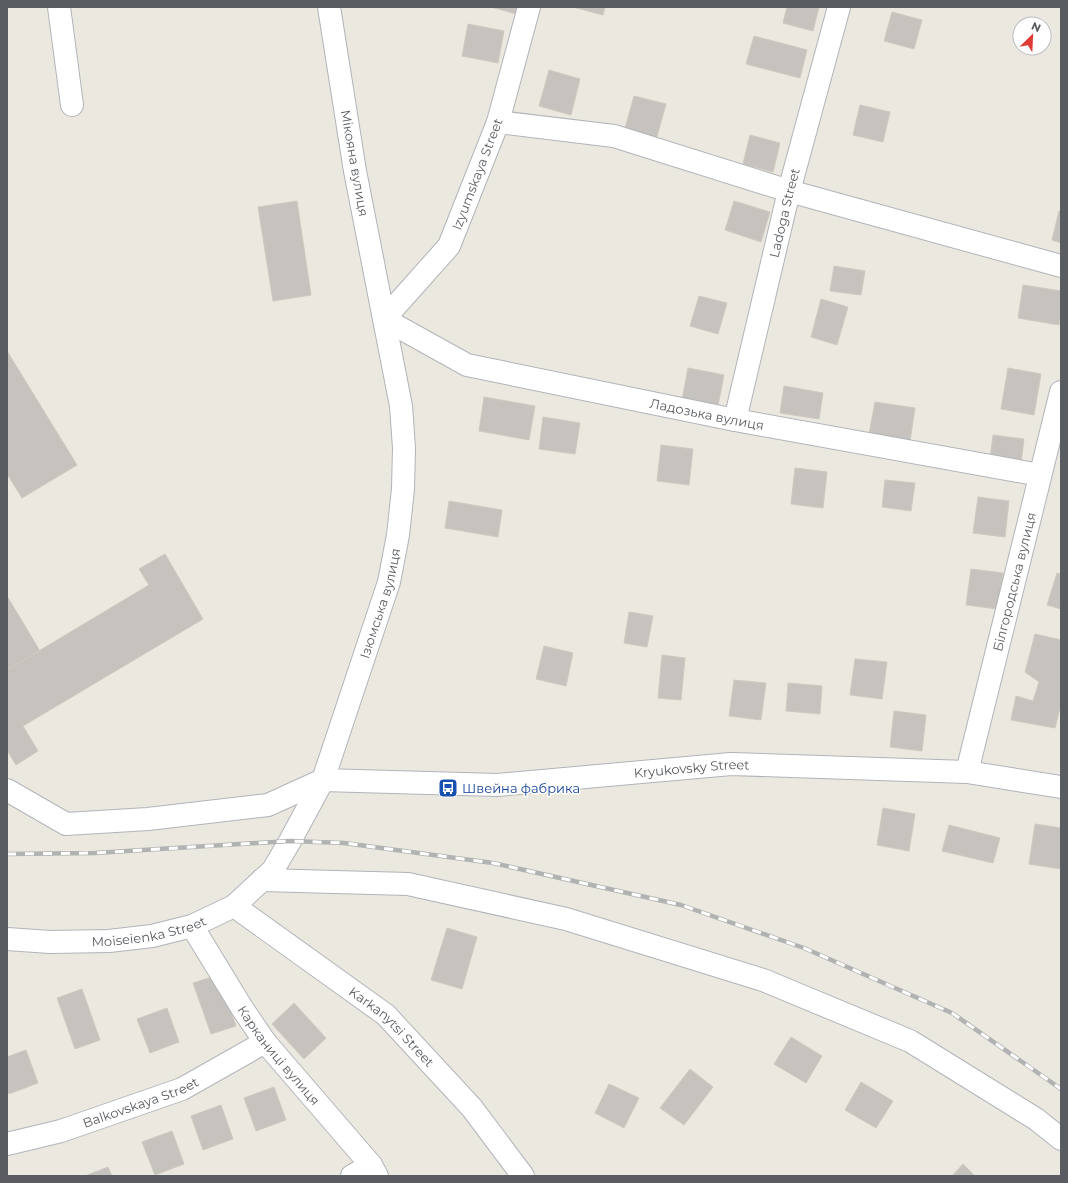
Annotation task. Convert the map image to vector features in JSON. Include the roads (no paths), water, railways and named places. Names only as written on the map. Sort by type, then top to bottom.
[{"type":"street","points":[[59,7],[72,105]]},
{"type":"street","name":"Мікояна вулиця","points":[[328,7],[355,171],[384,319]]},
{"type":"street","name":"Izyumskaya Street","points":[[384,319],[449,246],[498,122],[529,7]]},
{"type":"street","name":"Ladoga Street","points":[[735,420],[789,192],[840,7]]},
{"type":"street","points":[[498,122],[614,136],[789,192],[1061,266]]},
{"type":"street","name":"Ладозька вулиця","points":[[384,319],[467,365],[735,420],[1040,475]]},
{"type":"street","name":"Ізюмська вулиця","points":[[268,875],[290,841],[322,780],[389,582],[398,535],[403,489],[404,448],[401,406],[384,319]]},
{"type":"street","name":"Білгородська вулиця","points":[[967,772],[1061,392]]},
{"type":"street","name":"Kryukovsky Street","points":[[322,780],[497,785],[731,764],[967,772],[1061,787]]},
{"type":"street","points":[[7,790],[66,824],[148,819],[268,805],[322,780]]},
{"type":"street","points":[[268,875],[408,884],[566,919],[763,980],[910,1041],[1036,1119],[1061,1139]]},
{"type":"street","name":"Moiseienka Street","points":[[7,939],[50,942],[109,941],[152,936],[192,926],[234,906],[268,875]]},
{"type":"street","name":"Karkanytsi Street","points":[[234,906],[386,1015],[472,1108],[523,1176]]},
{"type":"street","name":"Карканиці вулиця","points":[[192,926],[242,1008],[265,1042],[374,1170]]},
{"type":"street","name":"Balkovskaya Street","points":[[7,1144],[61,1131],[182,1089],[265,1042]]},
{"type":"street","points":[[352,1176],[374,1170]]},
{"type":"railway","points":[[7,854],[95,853],[290,841],[344,843],[493,863],[681,905],[804,948],[952,1013],[1061,1089]]},
{"type":"place","name":"Швейна фабрика","points":[[448,788]]}]
